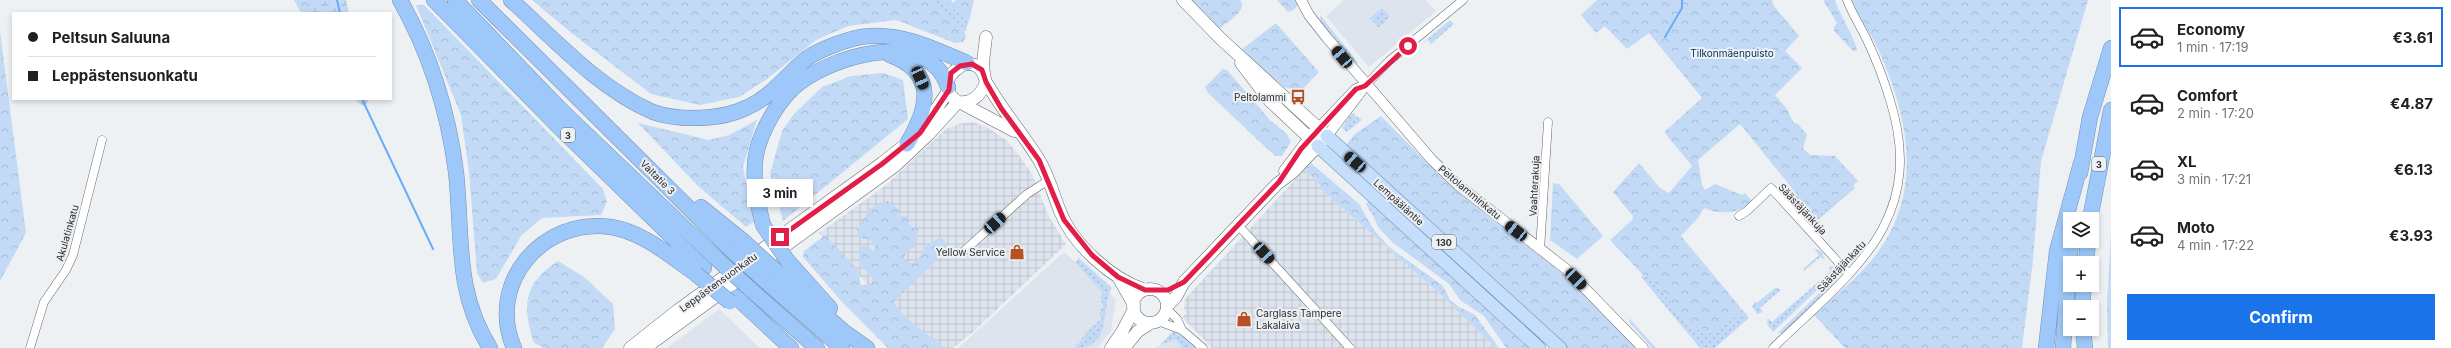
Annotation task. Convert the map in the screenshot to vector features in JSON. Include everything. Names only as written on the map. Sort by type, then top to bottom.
[{"type":"highway","points":[[400,0],[422,42],[436,79],[445,113],[456,172],[462,272],[474,318],[490,348]]},
{"type":"highway","name":"3","points":[[434,0],[700,271],[791,348]]},
{"type":"highway","name":"Valtatie 3","points":[[455,0],[561,110],[717,259],[817,348]]},
{"type":"highway","name":"Valtatie 3","points":[[479,0],[645,163],[736,245]]},
{"type":"highway","points":[[511,0],[585,67],[620,94],[655,112],[674,117],[712,117],[727,115],[749,107],[765,96],[808,58],[848,40],[868,36],[912,40],[968,63]]},
{"type":"highway","points":[[882,52],[903,61],[912,69],[924,87],[926,99],[924,110],[919,124],[907,144]]},
{"type":"highway","points":[[867,348],[787,260],[763,225],[754,178],[755,164],[763,133],[780,104],[792,89],[807,77],[830,65],[852,57],[882,52],[904,53],[931,63],[940,70],[948,89]]},
{"type":"highway","name":"3","points":[[2046,348],[2057,251],[2081,163],[2090,117],[2110,52]]},
{"type":"highway","name":"3","points":[[2091,212],[2111,110]]},
{"type":"highway","points":[[2074,212],[2081,163]]},
{"type":"highway","points":[[514,348],[508,319],[509,296],[512,284],[530,253],[564,232],[589,225],[622,230],[649,242],[700,271]]},
{"type":"highway","points":[[736,245],[774,269],[843,331],[867,348]]},
{"type":"highway","points":[[736,245],[762,278],[842,348]]},
{"type":"highway","points":[[2063,348],[2070,248]]},
{"type":"highway","points":[[2080,348],[2081,336]]},
{"type":"highway","points":[[2083,336],[2084,348]]},
{"type":"main road","name":"Lempääläntie","points":[[1183,0],[1221,39],[1259,89],[1318,137],[1560,348]]},
{"type":"main road","points":[[959,102],[980,95],[985,78],[983,62],[986,37],[968,63],[955,69],[951,73],[948,89],[953,99],[1020,135]]},
{"type":"main road","points":[[968,63],[976,65],[1020,135],[1039,160],[1049,180],[1060,212],[1073,234],[1092,255],[1118,277],[1165,298],[1167,307],[1166,314],[1138,331],[1124,348]]},
{"type":"main road","name":"Leppästensuonkatu","points":[[630,348],[678,310],[907,144],[920,133],[933,117],[948,89]]},
{"type":"main road","name":"Leppästensuonkatu","points":[[646,348],[895,166],[929,134],[959,102]]},
{"type":"main road","points":[[1167,307],[1176,297],[1184,282],[1279,182],[1293,172],[1318,137]]},
{"type":"main road","name":"Lempääläntie","points":[[1318,137],[1539,348]]},
{"type":"main road","points":[[1118,277],[1142,321],[1154,322]]},
{"type":"main road","points":[[1111,348],[1122,332],[1134,307],[1137,296],[1151,291],[1168,290],[1184,282]]},
{"type":"street","name":"Peltolamminkatu","points":[[1301,0],[1309,15],[1365,85],[1448,176],[1566,269],[1643,348]]},
{"type":"street","points":[[1318,137],[1389,61],[1463,0]]},
{"type":"street","name":"Säästäjänkatu","points":[[1773,348],[1869,253],[1884,228],[1896,195],[1901,166],[1899,141],[1890,99],[1867,40],[1847,0]]},
{"type":"street","name":"Vaahterakuja","points":[[1540,250],[1548,122]]},
{"type":"street","name":"Akulatinkatu","points":[[30,348],[44,302],[66,270],[73,256],[102,140]]},
{"type":"street","points":[[963,252],[1027,194],[1049,180]]},
{"type":"street","name":"Säästäjänkuja","points":[[1739,216],[1747,211],[1771,188],[1849,274]]},
{"type":"street","points":[[1238,225],[1350,348]]},
{"type":"street","points":[[1167,307],[1177,319],[1182,330],[1202,348]]},
{"type":"street","points":[[1154,322],[1182,330]]},
{"type":"shaded area","points":[[1344,0],[1426,0],[1436,11],[1369,67],[1326,16]]},
{"type":"shaded area","points":[[973,122],[990,129],[1006,140],[1021,158],[1033,176],[1048,215],[1066,244],[973,332],[953,348],[940,348],[897,316],[819,233],[885,186],[946,129],[959,124]]},
{"type":"shaded area","points":[[1304,170],[1316,180],[1323,191],[1440,294],[1496,348],[1212,348],[1182,317],[1186,313],[1184,308],[1185,299]]},
{"type":"shaded area","points":[[1064,252],[1116,299],[1111,331],[1098,348],[958,348]]},
{"type":"shaded area","points":[[719,309],[760,348],[667,348]]},
{"type":"shaded area","points":[[1178,338],[1187,348],[1155,348]]},
{"type":"green space","points":[[294,0],[309,0],[309,12],[300,12]]},
{"type":"green space","points":[[309,0],[346,0],[349,12],[309,12]]},
{"type":"green space","points":[[532,0],[933,0],[962,26],[966,37],[963,42],[955,43],[896,20],[848,26],[816,40],[767,79],[739,97],[700,105],[651,94],[574,35]]},
{"type":"green space","points":[[933,0],[942,0],[969,21],[965,32]]},
{"type":"green space","points":[[942,0],[951,0],[953,3],[956,0],[974,0],[969,21]]},
{"type":"green space","points":[[1191,0],[1240,0],[1242,8],[1236,16],[1219,29]]},
{"type":"green space","points":[[1277,0],[1297,0],[1297,6],[1294,10],[1288,12]]},
{"type":"green space","name":"Tilkonmäenpuisto","points":[[1597,0],[1772,0],[1774,6],[1799,36],[1785,51],[1802,68],[1775,95],[1787,109],[1793,122],[1799,125],[1807,135],[1803,148],[1810,155],[1835,156],[1858,181],[1816,218],[1740,124],[1698,160],[1702,185],[1705,190],[1715,184],[1742,195],[1745,193],[1752,201],[1742,209],[1730,212],[1717,212],[1704,208],[1698,218],[1681,236],[1746,314],[1736,316],[1713,334],[1706,330],[1692,329],[1653,280],[1643,275],[1610,240],[1632,220],[1633,216],[1613,192],[1639,163],[1660,188],[1669,193],[1692,166],[1664,132],[1702,98],[1649,33],[1627,49],[1605,26],[1596,33],[1581,15]]},
{"type":"green space","points":[[1823,0],[1835,0],[1857,51],[1853,51],[1834,31],[1834,27],[1837,23]]},
{"type":"green space","points":[[1852,0],[2088,0],[2041,161],[2033,260],[2022,348],[1845,348],[1814,315],[1854,279],[1875,256],[1890,232],[1901,207],[1906,181],[1907,155],[1904,129],[1898,103],[1879,51]]},
{"type":"green space","points":[[416,5],[424,5],[603,189],[607,202],[601,215],[542,218],[521,236],[496,279],[483,283],[477,273],[469,172],[461,115]]},
{"type":"green space","points":[[1382,8],[1390,16],[1379,28],[1370,18]]},
{"type":"green space","points":[[1320,15],[1358,63],[1356,64],[1321,22]]},
{"type":"green space","points":[[1450,20],[1454,24],[1431,44],[1428,40],[1423,43]]},
{"type":"green space","points":[[1276,23],[1319,72],[1300,92],[1284,87],[1241,50]]},
{"type":"green space","points":[[0,31],[26,233],[0,281]]},
{"type":"green space","points":[[1223,69],[1227,70],[1270,120],[1287,134],[1291,142],[1282,156],[1275,156],[1208,93],[1205,87]]},
{"type":"green space","points":[[883,73],[903,80],[908,119],[783,221],[770,174],[782,131],[794,114],[822,87],[851,76]]},
{"type":"green space","points":[[355,100],[368,100],[368,102],[363,106]]},
{"type":"green space","points":[[1352,113],[1362,120],[1347,132],[1342,128]]},
{"type":"green space","points":[[1381,116],[1447,183],[1563,274],[1611,320],[1637,348],[1566,348],[1345,146],[1355,134]]},
{"type":"green space","points":[[757,120],[743,167],[754,222],[746,227],[698,186],[638,123],[709,140],[729,135]]},
{"type":"green space","points":[[1311,163],[1359,204],[1374,230],[1389,247],[1443,286],[1450,300],[1459,307],[1475,315],[1499,348],[1496,348],[1440,294],[1323,191],[1316,180],[1304,170]]},
{"type":"green space","points":[[1553,183],[1559,184],[1603,236],[1577,259],[1550,240]]},
{"type":"green space","points":[[1853,185],[1855,188],[1818,220],[1826,230],[1820,236],[1787,198],[1792,189],[1816,217]]},
{"type":"green space","points":[[1369,200],[1383,209],[1374,218],[1366,204]]},
{"type":"green space","points":[[888,201],[900,210],[897,217],[908,215],[909,224],[914,228],[919,227],[915,245],[906,253],[904,259],[909,263],[916,263],[925,247],[940,237],[950,247],[893,302],[904,316],[944,348],[888,348],[843,303],[803,257],[804,251],[825,235],[858,270],[861,285],[871,284],[873,278],[858,261],[861,246],[867,245],[873,251],[876,247],[869,239],[863,239],[858,235],[857,229],[870,208]]},
{"type":"green space","points":[[1379,209],[1529,348],[1506,348],[1484,316],[1460,300],[1449,284],[1392,242],[1378,227],[1374,218]]},
{"type":"green space","points":[[2111,232],[2111,348],[2108,348],[2107,305]]},
{"type":"green space","points":[[1814,249],[1821,251],[1825,260],[1820,257],[1804,271],[1803,269],[1819,255]]},
{"type":"green space","points":[[1079,258],[1112,288],[1101,334],[1096,341],[1087,346],[1075,348],[1088,331],[1102,318],[1099,314],[1103,306],[1100,297],[1103,293],[1075,262]]},
{"type":"green space","points":[[558,261],[584,277],[613,304],[615,329],[602,348],[544,348],[534,343],[528,318],[528,297],[538,278]]},
{"type":"green space","points":[[1834,266],[1839,269],[1773,332],[1767,324],[1768,318],[1772,322],[1831,271],[1828,267]]},
{"type":"green space","points":[[1842,271],[1831,287],[1783,333],[1777,334]]},
{"type":"green space","points":[[1643,275],[1653,280],[1692,329],[1706,330],[1713,334],[1736,316],[1746,314],[1749,318],[1715,348],[1700,348],[1641,277]]},
{"type":"green space","points":[[1776,287],[1781,290],[1760,308],[1763,312],[1757,314],[1752,307],[1755,301],[1757,303]]},
{"type":"green space","points":[[1629,318],[1656,348],[1652,348],[1630,323]]},
{"type":"green space","points":[[1173,331],[1184,337],[1196,348],[1182,348],[1176,339],[1159,346]]},
{"type":"waterway","points":[[337,0],[340,12]]},
{"type":"waterway","points":[[1665,37],[1682,8],[1682,0]]},
{"type":"waterway","points":[[362,100],[433,249]]},
{"type":"place","name":"Peltolammi","points":[[1298,97]]},
{"type":"place","name":"Yellow Service","points":[[1017,252]]},
{"type":"place","name":"Carglass Tampere Lakalaiva","points":[[1244,319]]},
{"type":"route","points":[[780,237],[882,164],[920,133],[933,117],[949,90],[948,79],[951,73],[955,69],[967,63],[976,65],[982,70],[986,82],[1001,108],[1039,160],[1049,180],[1064,220],[1080,242],[1092,255],[1118,277],[1134,286],[1145,290],[1168,290],[1184,282],[1279,182],[1280,178],[1310,138],[1356,89],[1365,86],[1389,61],[1408,46]]}]
